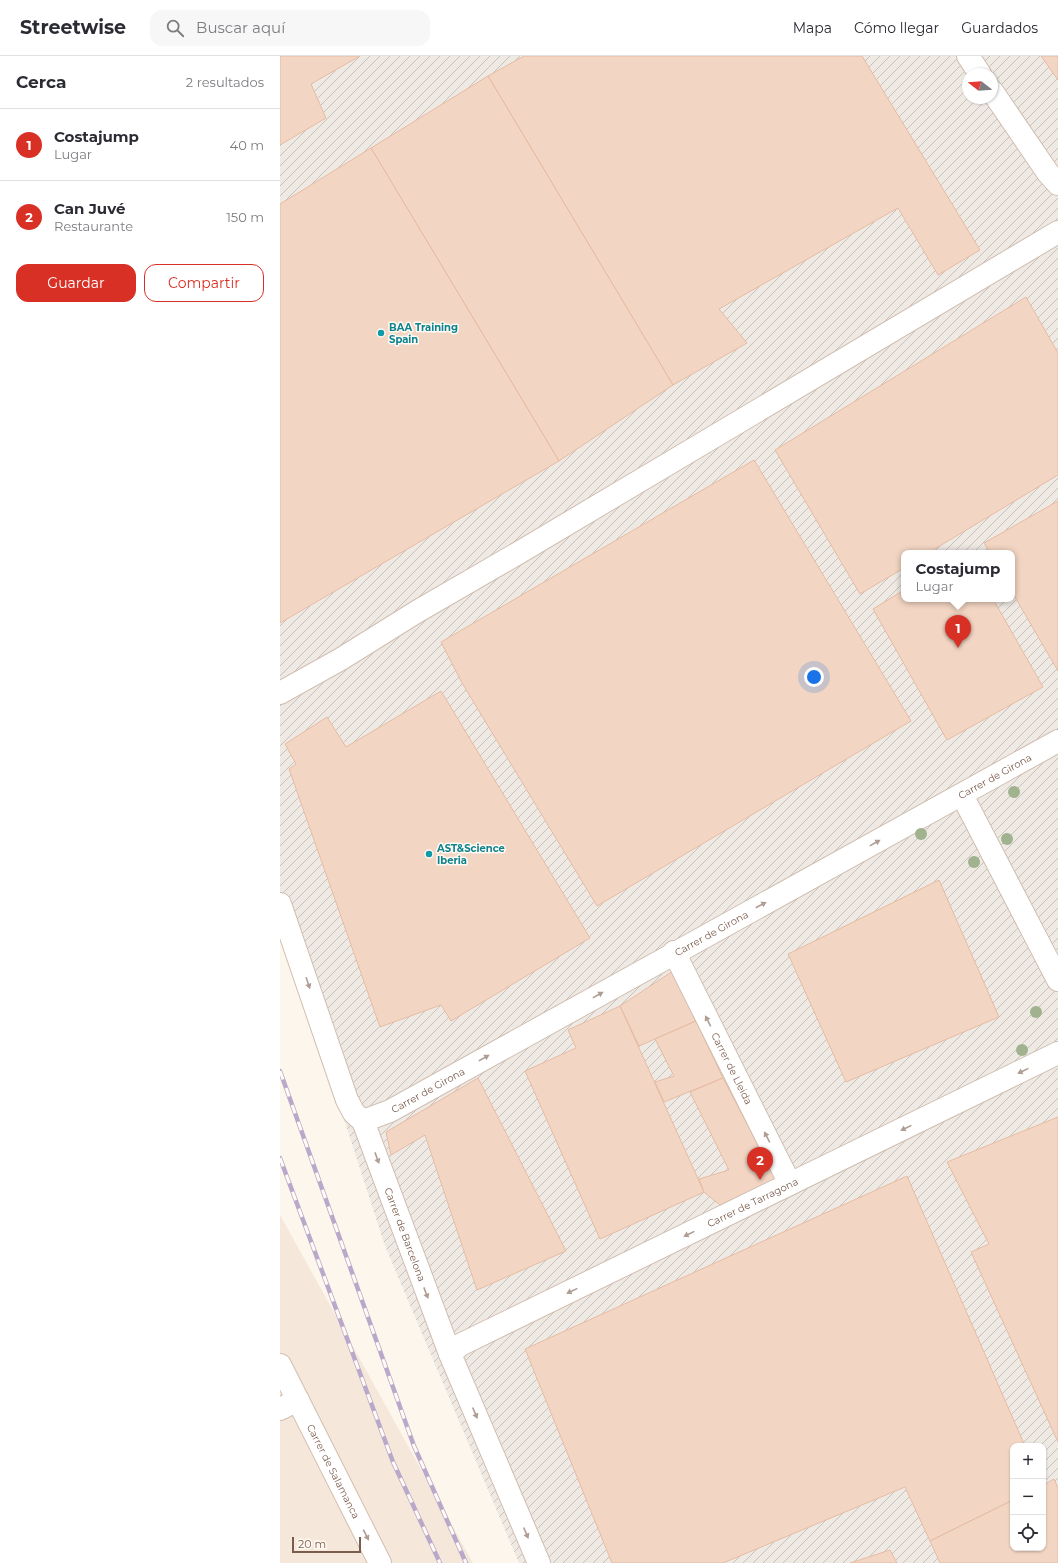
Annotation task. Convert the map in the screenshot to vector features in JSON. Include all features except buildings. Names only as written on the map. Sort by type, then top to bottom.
[{"type":"street","points":[[968,56],[976,68]]},
{"type":"street","points":[[998,100],[1048,173],[1058,184]]},
{"type":"street","points":[[280,693],[341,659],[418,611],[520,552],[1058,232]]},
{"type":"street","name":"Carrer de Girona","points":[[363,1121],[390,1110],[1058,741]]},
{"type":"street","points":[[962,795],[1058,980]]},
{"type":"street","name":"Carrer de Barcelona","points":[[280,904],[347,1100],[354,1113],[363,1121],[450,1354],[539,1563]]},
{"type":"street","name":"Carrer de Lleida","points":[[674,952],[790,1184]]},
{"type":"street","name":"Carrer de Tarragona","points":[[450,1354],[460,1345],[1058,1053]]},
{"type":"street","name":"Carrer de Salamanca","points":[[280,1365],[289,1404],[380,1563]]},
{"type":"shaded area","points":[[280,56],[1058,56],[1058,1563],[519,1563],[385,1246],[280,921]]},
{"type":"shaded area","points":[[280,1215],[473,1563],[280,1563]]},
{"type":"railway","points":[[280,1071],[414,1446],[466,1563]]},
{"type":"railway","points":[[280,1158],[393,1462],[440,1563]]},
{"type":"place","name":"BAA Training Spain","points":[[381,333]]},
{"type":"place","name":"Costajump","points":[[958,648]]},
{"type":"place","name":"AST&Science Iberia","points":[[429,854]]},
{"type":"place","name":"Can Juvé","points":[[760,1180]]}]
